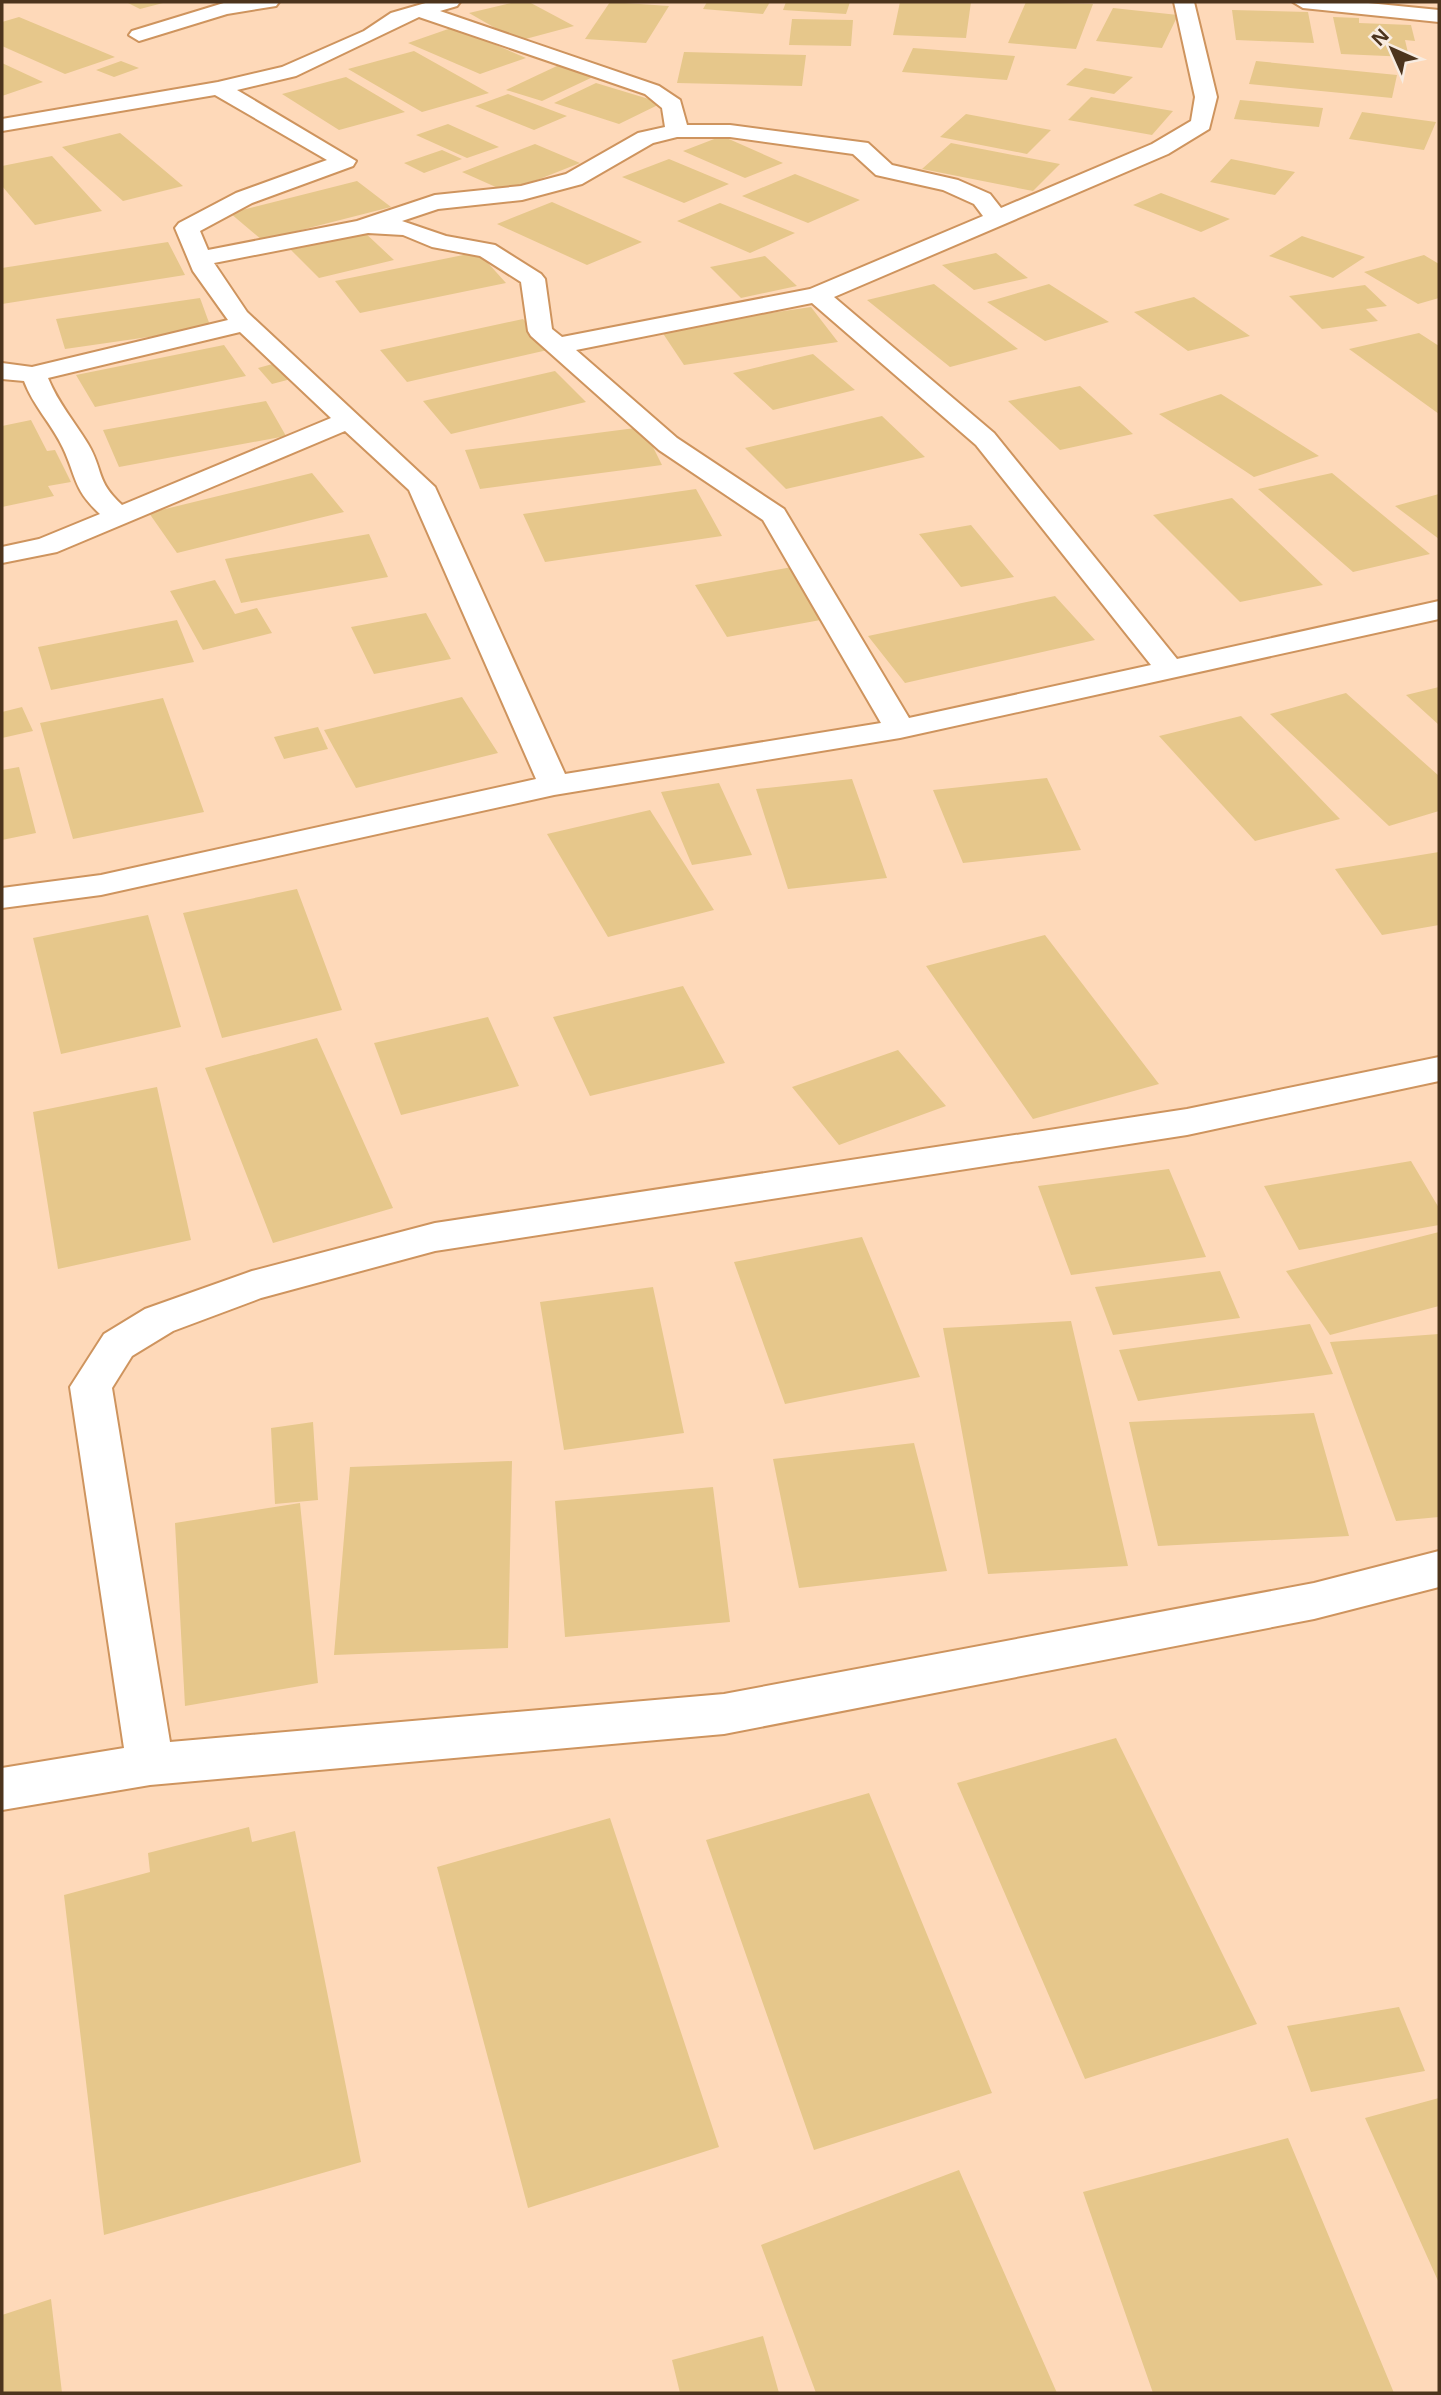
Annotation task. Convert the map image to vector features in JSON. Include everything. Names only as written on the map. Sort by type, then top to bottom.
[{"type":"street","points":[[139,35],[220,5],[269,2]]},
{"type":"street","points":[[2,125],[218,88],[289,72],[371,35],[390,12],[419,11],[450,2]]},
{"type":"street","points":[[557,346],[817,295],[1160,149],[1201,124],[1206,97],[1184,2]]},
{"type":"street","points":[[1303,2],[1439,14]]},
{"type":"street","points":[[419,11],[652,90],[672,104],[677,131]]},
{"type":"street","points":[[218,88],[345,160],[244,198],[187,228],[205,271],[245,324],[421,487],[554,785]]},
{"type":"street","points":[[200,259],[362,227],[435,202],[522,193],[574,179],[646,138],[677,131],[730,131],[860,148],[884,170],[950,185],[982,199],[996,217]]},
{"type":"street","points":[[362,227],[407,228],[440,242],[487,250],[533,279],[541,331],[668,444],[774,515],[900,729]]},
{"type":"street","points":[[817,295],[985,439],[1170,669]]},
{"type":"street","points":[[2,371],[34,375],[52,368],[245,324]]},
{"type":"street","points":[[34,375],[44,401],[76,446],[92,492],[118,516]]},
{"type":"street","points":[[2,555],[47,546],[349,420]]},
{"type":"street","points":[[2,898],[101,885],[554,785],[900,729],[1439,610]]},
{"type":"street","points":[[150,1764],[92,1387],[118,1345],[159,1320],[252,1286],[435,1237],[1187,1122],[1439,1069]]},
{"type":"street","points":[[2,1788],[150,1764],[724,1714],[1314,1601],[1439,1569]]},
{"type":"building","points":[[126,2],[163,2],[163,3],[140,9]]},
{"type":"building","points":[[515,2],[529,2],[574,26],[518,41],[469,13]]},
{"type":"building","points":[[610,2],[669,6],[646,43],[585,39]]},
{"type":"building","points":[[707,2],[770,2],[763,14],[703,9]]},
{"type":"building","points":[[786,2],[850,2],[846,14],[783,10]]},
{"type":"building","points":[[900,2],[971,2],[966,38],[893,35]]},
{"type":"building","points":[[1026,2],[1093,4],[1076,49],[1008,43]]},
{"type":"building","points":[[1113,8],[1178,15],[1162,48],[1096,41]]},
{"type":"building","points":[[1232,10],[1308,12],[1314,43],[1236,40]]},
{"type":"building","points":[[19,17],[115,57],[65,74],[2,46],[2,22]]},
{"type":"building","points":[[1333,17],[1359,18],[1359,23],[1411,25],[1415,41],[1405,40],[1409,57],[1341,54]]},
{"type":"building","points":[[792,19],[853,20],[851,46],[789,45]]},
{"type":"building","points":[[454,27],[526,58],[480,74],[408,43]]},
{"type":"building","points":[[913,48],[1015,56],[1007,80],[902,72]]},
{"type":"building","points":[[414,51],[489,93],[422,112],[348,69]]},
{"type":"building","points":[[684,52],[806,55],[802,86],[677,83]]},
{"type":"building","points":[[121,61],[139,68],[114,77],[96,70]]},
{"type":"building","points":[[1256,61],[1397,75],[1392,98],[1249,84]]},
{"type":"building","points":[[2,63],[43,82],[2,96]]},
{"type":"building","points":[[559,65],[595,76],[542,101],[506,90]]},
{"type":"building","points":[[1085,68],[1133,77],[1114,94],[1066,85]]},
{"type":"building","points":[[346,77],[405,112],[339,130],[282,94]]},
{"type":"building","points":[[596,83],[662,103],[619,124],[554,103]]},
{"type":"building","points":[[508,94],[567,116],[534,130],[475,106]]},
{"type":"building","points":[[1091,97],[1173,111],[1152,135],[1068,120]]},
{"type":"building","points":[[1240,100],[1323,108],[1319,127],[1234,119]]},
{"type":"building","points":[[1362,112],[1436,122],[1424,150],[1349,139]]},
{"type":"building","points":[[966,114],[1051,130],[1027,154],[940,137]]},
{"type":"building","points":[[448,124],[499,147],[467,158],[416,135]]},
{"type":"building","points":[[120,133],[183,186],[123,201],[62,147]]},
{"type":"building","points":[[722,136],[783,163],[745,178],[683,151]]},
{"type":"building","points":[[951,143],[1060,164],[1033,191],[922,169]]},
{"type":"building","points":[[535,144],[580,163],[507,192],[462,172]]},
{"type":"building","points":[[442,150],[462,159],[424,173],[404,163]]},
{"type":"building","points":[[52,156],[102,211],[35,225],[2,186],[2,166]]},
{"type":"building","points":[[669,159],[729,184],[684,203],[622,177]]},
{"type":"building","points":[[1231,159],[1295,172],[1275,195],[1210,182]]},
{"type":"building","points":[[795,174],[860,200],[808,223],[742,196]]},
{"type":"building","points":[[357,181],[391,207],[262,240],[230,213]]},
{"type":"building","points":[[1161,193],[1230,219],[1201,232],[1133,205]]},
{"type":"building","points":[[552,202],[642,242],[587,265],[497,224]]},
{"type":"building","points":[[720,203],[795,233],[750,253],[677,221]]},
{"type":"building","points":[[362,230],[394,260],[319,278],[288,247]]},
{"type":"building","points":[[1302,236],[1365,257],[1333,278],[1269,256]]},
{"type":"building","points":[[168,242],[185,275],[2,304],[2,268]]},
{"type":"building","points":[[478,252],[506,283],[360,313],[335,281]]},
{"type":"building","points":[[996,253],[1028,278],[974,290],[942,265]]},
{"type":"building","points":[[1424,255],[1439,264],[1439,298],[1418,304],[1364,272]]},
{"type":"building","points":[[765,256],[797,286],[741,298],[710,267]]},
{"type":"building","points":[[934,284],[1018,349],[950,367],[867,300]]},
{"type":"building","points":[[1049,284],[1109,322],[1045,341],[987,302]]},
{"type":"building","points":[[1365,285],[1387,306],[1366,309],[1378,321],[1322,329],[1289,296]]},
{"type":"building","points":[[1194,297],[1250,336],[1188,351],[1134,312]]},
{"type":"building","points":[[200,298],[211,328],[65,349],[56,319]]},
{"type":"building","points":[[811,307],[838,342],[684,365],[660,329]]},
{"type":"building","points":[[523,319],[552,349],[407,382],[380,350]]},
{"type":"building","points":[[1419,333],[1439,346],[1439,414],[1349,349]]},
{"type":"building","points":[[224,345],[246,376],[95,407],[76,375]]},
{"type":"building","points":[[813,354],[855,390],[773,410],[733,373]]},
{"type":"building","points":[[276,363],[291,379],[272,384],[258,368]]},
{"type":"building","points":[[555,371],[586,402],[451,434],[423,401]]},
{"type":"building","points":[[1080,386],[1133,434],[1060,450],[1008,401]]},
{"type":"building","points":[[1221,394],[1319,456],[1254,477],[1159,414]]},
{"type":"building","points":[[266,401],[286,436],[119,467],[103,430]]},
{"type":"building","points":[[882,416],[925,457],[786,489],[745,448]]},
{"type":"building","points":[[31,420],[47,451],[55,450],[71,482],[48,486],[54,496],[2,507],[2,426]]},
{"type":"building","points":[[643,427],[662,465],[480,489],[465,450]]},
{"type":"building","points":[[312,473],[344,512],[177,553],[149,513]]},
{"type":"building","points":[[1332,473],[1430,554],[1353,572],[1258,489]]},
{"type":"building","points":[[696,489],[722,536],[545,562],[523,514]]},
{"type":"building","points":[[1439,494],[1439,539],[1395,506]]},
{"type":"building","points":[[1232,498],[1323,585],[1240,602],[1153,515]]},
{"type":"building","points":[[971,525],[1014,577],[961,587],[919,534]]},
{"type":"building","points":[[369,534],[388,577],[241,603],[225,559]]},
{"type":"building","points":[[792,567],[826,619],[727,637],[695,585]]},
{"type":"building","points":[[215,580],[235,614],[257,608],[272,633],[203,650],[170,591]]},
{"type":"building","points":[[1055,596],[1095,640],[905,683],[868,636]]},
{"type":"building","points":[[426,613],[451,659],[374,674],[351,627]]},
{"type":"building","points":[[177,620],[194,662],[51,690],[38,647]]},
{"type":"building","points":[[1439,687],[1439,725],[1406,695]]},
{"type":"building","points":[[1346,693],[1439,776],[1439,811],[1389,826],[1270,714]]},
{"type":"building","points":[[462,697],[498,753],[356,788],[324,730]]},
{"type":"building","points":[[163,698],[204,812],[73,839],[40,723]]},
{"type":"building","points":[[22,707],[33,731],[2,738],[2,712]]},
{"type":"building","points":[[1241,716],[1340,819],[1255,841],[1159,736]]},
{"type":"building","points":[[318,727],[328,749],[284,759],[274,737]]},
{"type":"building","points":[[19,767],[36,833],[2,840],[2,770]]},
{"type":"building","points":[[1047,778],[1081,850],[963,863],[933,790]]},
{"type":"building","points":[[852,779],[887,878],[788,889],[756,789]]},
{"type":"building","points":[[719,783],[752,855],[692,865],[661,792]]},
{"type":"building","points":[[650,810],[714,910],[608,937],[547,834]]},
{"type":"building","points":[[1439,852],[1439,925],[1382,935],[1335,869]]},
{"type":"building","points":[[297,889],[342,1010],[222,1038],[183,913]]},
{"type":"building","points":[[148,915],[181,1027],[61,1054],[33,938]]},
{"type":"building","points":[[1045,935],[1159,1084],[1033,1119],[926,966]]},
{"type":"building","points":[[683,986],[725,1063],[590,1096],[553,1017]]},
{"type":"building","points":[[488,1017],[519,1086],[401,1115],[374,1043]]},
{"type":"building","points":[[317,1038],[393,1208],[273,1243],[205,1068]]},
{"type":"building","points":[[898,1050],[946,1106],[839,1145],[792,1087]]},
{"type":"building","points":[[157,1087],[191,1240],[58,1269],[33,1112]]},
{"type":"building","points":[[1411,1161],[1439,1208],[1439,1225],[1299,1250],[1264,1186]]},
{"type":"building","points":[[1169,1169],[1206,1257],[1071,1275],[1038,1186]]},
{"type":"building","points":[[1439,1232],[1439,1306],[1330,1335],[1286,1271]]},
{"type":"building","points":[[862,1237],[920,1377],[785,1404],[734,1262]]},
{"type":"building","points":[[1220,1271],[1240,1318],[1113,1335],[1095,1287]]},
{"type":"building","points":[[653,1287],[684,1433],[564,1450],[540,1302]]},
{"type":"building","points":[[1071,1321],[1128,1566],[988,1574],[943,1328]]},
{"type":"building","points":[[1310,1324],[1333,1374],[1138,1401],[1119,1350]]},
{"type":"building","points":[[1439,1334],[1439,1517],[1396,1521],[1330,1342]]},
{"type":"building","points":[[1314,1413],[1349,1536],[1158,1546],[1129,1422]]},
{"type":"building","points":[[313,1422],[318,1500],[275,1504],[271,1428]]},
{"type":"building","points":[[914,1443],[947,1571],[799,1588],[773,1459]]},
{"type":"building","points":[[512,1461],[508,1648],[334,1655],[350,1467]]},
{"type":"building","points":[[713,1487],[730,1622],[565,1637],[555,1501]]},
{"type":"building","points":[[300,1503],[318,1683],[185,1706],[175,1523]]},
{"type":"building","points":[[1116,1738],[1257,2024],[1085,2079],[957,1783]]},
{"type":"building","points":[[869,1793],[992,2093],[814,2150],[706,1840]]},
{"type":"building","points":[[610,1818],[719,2147],[528,2208],[437,1867]]},
{"type":"building","points":[[249,1827],[252,1842],[295,1831],[361,2162],[104,2235],[64,1895],[150,1872],[148,1853]]},
{"type":"building","points":[[1399,2007],[1425,2071],[1311,2092],[1287,2026]]},
{"type":"building","points":[[1439,2098],[1439,2283],[1365,2118]]},
{"type":"building","points":[[1288,2138],[1394,2393],[1153,2393],[1083,2192]]},
{"type":"building","points":[[959,2170],[1057,2393],[816,2393],[761,2245]]},
{"type":"building","points":[[51,2299],[62,2393],[2,2393],[2,2315]]},
{"type":"building","points":[[763,2336],[779,2393],[680,2393],[672,2360]]}]
